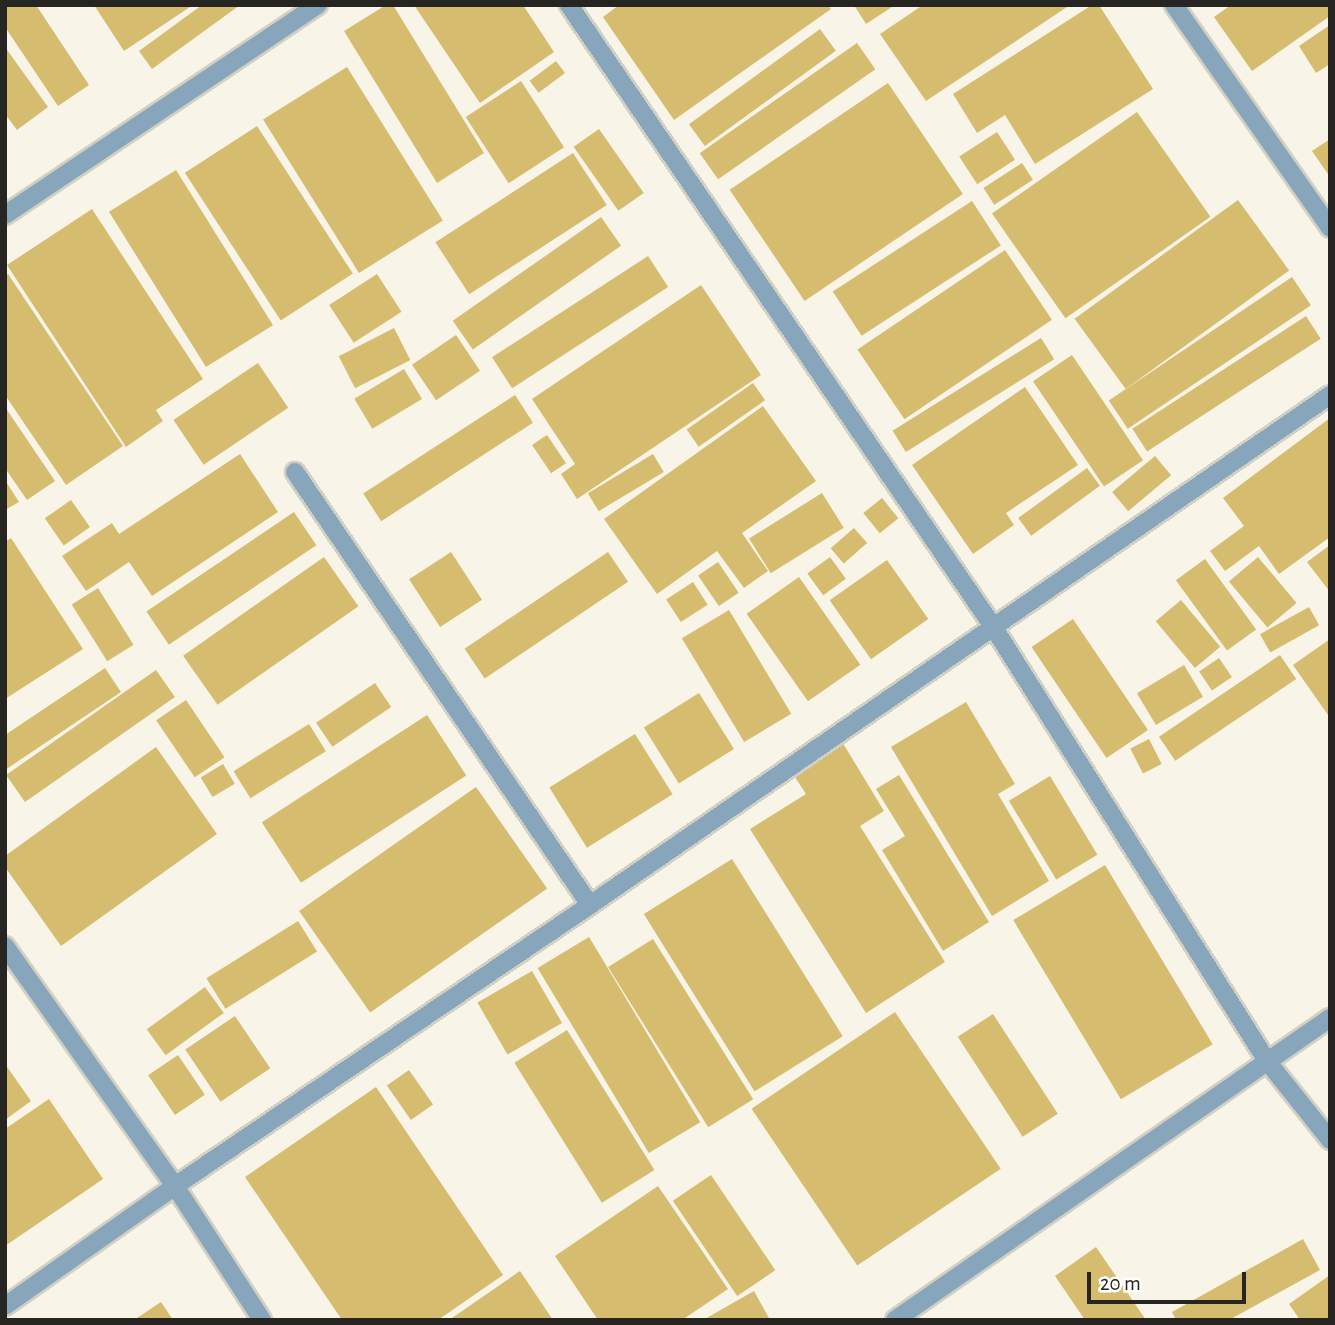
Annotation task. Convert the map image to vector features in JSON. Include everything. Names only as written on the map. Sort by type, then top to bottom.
[{"type":"street","points":[[5,215],[318,5]]},
{"type":"street","points":[[569,5],[994,628],[1267,1061],[1330,1140]]},
{"type":"street","points":[[1175,6],[1330,228]]},
{"type":"street","points":[[5,1306],[175,1186],[590,905],[1330,395]]},
{"type":"street","points":[[295,472],[590,905]]},
{"type":"street","points":[[5,946],[175,1186],[262,1320]]},
{"type":"street","points":[[895,1320],[1330,1018]]},
{"type":"building","points":[[5,5],[36,5],[89,85],[58,106],[5,27]]},
{"type":"building","points":[[94,5],[193,5],[124,51]]},
{"type":"building","points":[[202,5],[240,5],[152,69],[139,51]]},
{"type":"building","points":[[386,5],[393,5],[484,153],[437,183],[344,31]]},
{"type":"building","points":[[414,5],[523,5],[554,52],[480,103]]},
{"type":"building","points":[[619,5],[828,5],[831,9],[674,120],[603,17]]},
{"type":"building","points":[[854,5],[895,5],[866,24]]},
{"type":"building","points":[[923,5],[1070,5],[926,101],[880,34]]},
{"type":"building","points":[[1092,5],[1099,5],[1153,89],[1035,164],[1005,115],[977,133],[953,94]]},
{"type":"building","points":[[1231,5],[1330,5],[1330,16],[1252,71],[1214,17]]},
{"type":"building","points":[[1330,25],[1330,64],[1316,73],[1299,46]]},
{"type":"building","points":[[820,29],[836,51],[705,146],[689,124]]},
{"type":"building","points":[[857,43],[875,69],[718,179],[700,153]]},
{"type":"building","points":[[5,47],[48,107],[17,130],[5,114]]},
{"type":"building","points":[[556,61],[565,73],[539,93],[530,81]]},
{"type":"building","points":[[347,67],[443,220],[359,273],[263,119]]},
{"type":"building","points":[[521,81],[564,147],[509,183],[466,117]]},
{"type":"building","points":[[888,83],[963,194],[805,301],[730,190]]},
{"type":"building","points":[[1137,112],[1210,217],[1065,318],[992,214]]},
{"type":"building","points":[[257,126],[353,274],[281,320],[185,173]]},
{"type":"building","points":[[599,129],[644,193],[618,211],[574,147]]},
{"type":"building","points":[[997,132],[1015,160],[977,184],[959,157]]},
{"type":"building","points":[[1330,139],[1330,177],[1312,151]]},
{"type":"building","points":[[573,153],[607,205],[469,294],[435,242]]},
{"type":"building","points":[[1022,163],[1033,180],[994,205],[983,188]]},
{"type":"building","points":[[176,170],[273,325],[206,367],[109,212]]},
{"type":"building","points":[[1238,200],[1289,270],[1126,389],[1075,319]]},
{"type":"building","points":[[972,201],[1001,245],[862,336],[833,291]]},
{"type":"building","points":[[92,209],[203,379],[156,410],[163,421],[126,447],[7,265]]},
{"type":"building","points":[[601,217],[621,246],[473,349],[453,321]]},
{"type":"building","points":[[1005,250],[1052,320],[904,419],[857,350]]},
{"type":"building","points":[[648,256],[668,287],[512,388],[492,357]]},
{"type":"building","points":[[8,274],[123,446],[66,485],[5,395],[5,276]]},
{"type":"building","points":[[377,274],[402,312],[354,343],[329,305]]},
{"type":"building","points":[[1292,277],[1311,305],[1128,429],[1109,401]]},
{"type":"building","points":[[701,285],[761,375],[577,499],[561,474],[575,464],[532,399]]},
{"type":"building","points":[[1306,316],[1321,339],[1147,451],[1132,429]]},
{"type":"building","points":[[394,328],[410,360],[355,388],[339,356]]},
{"type":"building","points":[[456,335],[480,371],[436,400],[412,365]]},
{"type":"building","points":[[1041,338],[1054,359],[906,452],[893,431]]},
{"type":"building","points":[[1072,355],[1143,460],[1104,487],[1033,381]]},
{"type":"building","points":[[258,363],[288,408],[204,465],[173,420]]},
{"type":"building","points":[[404,369],[422,399],[372,429],[354,399]]},
{"type":"building","points":[[753,383],[765,400],[699,447],[687,429]]},
{"type":"building","points":[[1025,387],[1078,465],[1006,513],[1014,525],[973,554],[912,465]]},
{"type":"building","points":[[515,395],[533,423],[381,521],[363,494]]},
{"type":"building","points":[[763,406],[816,481],[742,533],[768,571],[744,588],[717,551],[657,594],[604,519]]},
{"type":"building","points":[[5,407],[55,481],[27,500],[5,468]]},
{"type":"building","points":[[1330,418],[1330,537],[1279,574],[1259,546],[1225,571],[1210,551],[1244,526],[1223,498]]},
{"type":"building","points":[[547,435],[566,463],[551,473],[532,445]]},
{"type":"building","points":[[240,454],[278,512],[152,596],[129,562],[86,591],[62,556],[112,523],[119,534]]},
{"type":"building","points":[[653,454],[664,472],[599,511],[588,493]]},
{"type":"building","points":[[1155,456],[1171,475],[1128,511],[1112,492]]},
{"type":"building","points":[[1087,468],[1100,486],[1031,536],[1018,518]]},
{"type":"building","points":[[5,480],[19,502],[5,510]]},
{"type":"building","points":[[822,493],[844,528],[771,573],[749,539]]},
{"type":"building","points":[[882,498],[898,518],[880,533],[863,513]]},
{"type":"building","points":[[71,500],[90,527],[64,545],[45,518]]},
{"type":"building","points":[[294,512],[316,545],[169,645],[146,612]]},
{"type":"building","points":[[854,528],[867,543],[844,563],[831,548]]},
{"type":"building","points":[[11,538],[83,649],[5,699],[5,542]]},
{"type":"building","points":[[1330,545],[1330,592],[1307,562]]},
{"type":"building","points":[[451,552],[482,600],[440,627],[409,579]]},
{"type":"building","points":[[608,552],[628,582],[485,679],[465,649]]},
{"type":"building","points":[[324,557],[358,606],[218,705],[183,656]]},
{"type":"building","points":[[830,557],[846,579],[823,595],[807,573]]},
{"type":"building","points":[[1258,557],[1297,603],[1267,627],[1229,581]]},
{"type":"building","points":[[1205,559],[1256,629],[1227,651],[1176,580]]},
{"type":"building","points":[[887,560],[928,619],[871,659],[830,600]]},
{"type":"building","points":[[718,562],[739,593],[719,606],[698,575]]},
{"type":"building","points":[[799,577],[860,665],[808,701],[747,614]]},
{"type":"building","points":[[693,582],[708,605],[681,622],[666,599]]},
{"type":"building","points":[[98,588],[134,645],[107,661],[72,604]]},
{"type":"building","points":[[1181,600],[1220,647],[1195,668],[1156,621]]},
{"type":"building","points":[[1309,607],[1319,625],[1270,653],[1260,634]]},
{"type":"building","points":[[729,610],[791,714],[744,742],[682,638]]},
{"type":"building","points":[[1073,619],[1148,730],[1106,758],[1032,647]]},
{"type":"building","points":[[1330,639],[1330,714],[1328,715],[1293,665]]},
{"type":"building","points":[[1280,655],[1296,679],[1175,761],[1159,737]]},
{"type":"building","points":[[1219,658],[1232,677],[1212,690],[1199,671]]},
{"type":"building","points":[[1184,665],[1203,697],[1156,725],[1137,693]]},
{"type":"building","points":[[105,668],[121,692],[5,770],[5,735]]},
{"type":"building","points":[[156,670],[175,697],[25,802],[6,775]]},
{"type":"building","points":[[375,683],[391,707],[332,747],[316,723]]},
{"type":"building","points":[[699,693],[734,749],[679,783],[644,727]]},
{"type":"building","points":[[186,700],[225,757],[195,777],[156,720]]},
{"type":"building","points":[[966,702],[1015,784],[998,794],[1049,881],[992,916],[891,747]]},
{"type":"building","points":[[427,715],[466,775],[301,883],[262,822]]},
{"type":"building","points":[[309,724],[326,751],[250,798],[234,771]]},
{"type":"building","points":[[635,734],[673,794],[587,848],[549,788]]},
{"type":"building","points":[[1149,739],[1162,764],[1143,773],[1130,749]]},
{"type":"building","points":[[841,740],[884,811],[860,826],[945,962],[866,1013],[750,829],[806,794],[791,771]]},
{"type":"building","points":[[156,747],[217,834],[61,946],[5,867],[5,856]]},
{"type":"building","points":[[223,764],[235,784],[213,797],[201,777]]},
{"type":"building","points":[[899,775],[989,922],[943,951],[882,850],[905,836],[876,789]]},
{"type":"building","points":[[1050,776],[1097,855],[1056,880],[1009,801]]},
{"type":"building","points":[[476,787],[547,889],[370,1012],[299,911]]},
{"type":"building","points":[[732,859],[843,1036],[755,1091],[644,914]]},
{"type":"building","points":[[1105,865],[1213,1044],[1121,1099],[1013,920]]},
{"type":"building","points":[[298,921],[317,952],[225,1009],[206,978]]},
{"type":"building","points":[[589,937],[700,1122],[649,1153],[538,968]]},
{"type":"building","points":[[653,939],[753,1099],[708,1127],[608,967]]},
{"type":"building","points":[[532,971],[562,1023],[507,1054],[477,1002]]},
{"type":"building","points":[[205,987],[224,1013],[166,1055],[147,1029]]},
{"type":"building","points":[[895,1012],[1001,1169],[857,1265],[752,1109]]},
{"type":"building","points":[[993,1014],[1058,1114],[1023,1137],[958,1037]]},
{"type":"building","points":[[235,1016],[270,1068],[220,1102],[185,1050]]},
{"type":"building","points":[[567,1030],[654,1170],[602,1203],[514,1063]]},
{"type":"building","points":[[178,1055],[205,1095],[175,1115],[148,1075]]},
{"type":"building","points":[[5,1064],[31,1101],[5,1120]]},
{"type":"building","points":[[409,1070],[433,1104],[411,1120],[387,1085]]},
{"type":"building","points":[[376,1087],[503,1275],[438,1320],[342,1320],[245,1177]]},
{"type":"building","points":[[49,1099],[103,1179],[5,1246],[5,1129]]},
{"type":"building","points":[[711,1175],[775,1270],[737,1296],[673,1201]]},
{"type":"building","points":[[658,1186],[728,1289],[682,1320],[598,1320],[555,1256]]},
{"type":"building","points":[[1303,1239],[1320,1270],[1229,1320],[1176,1320],[1172,1312]]},
{"type":"building","points":[[1096,1247],[1146,1320],[1085,1320],[1055,1276]]},
{"type":"building","points":[[520,1271],[553,1320],[449,1320]]},
{"type":"building","points":[[1330,1275],[1330,1320],[1300,1320],[1289,1304]]},
{"type":"building","points":[[754,1291],[770,1320],[703,1320]]},
{"type":"building","points":[[161,1302],[173,1320],[134,1320]]}]
